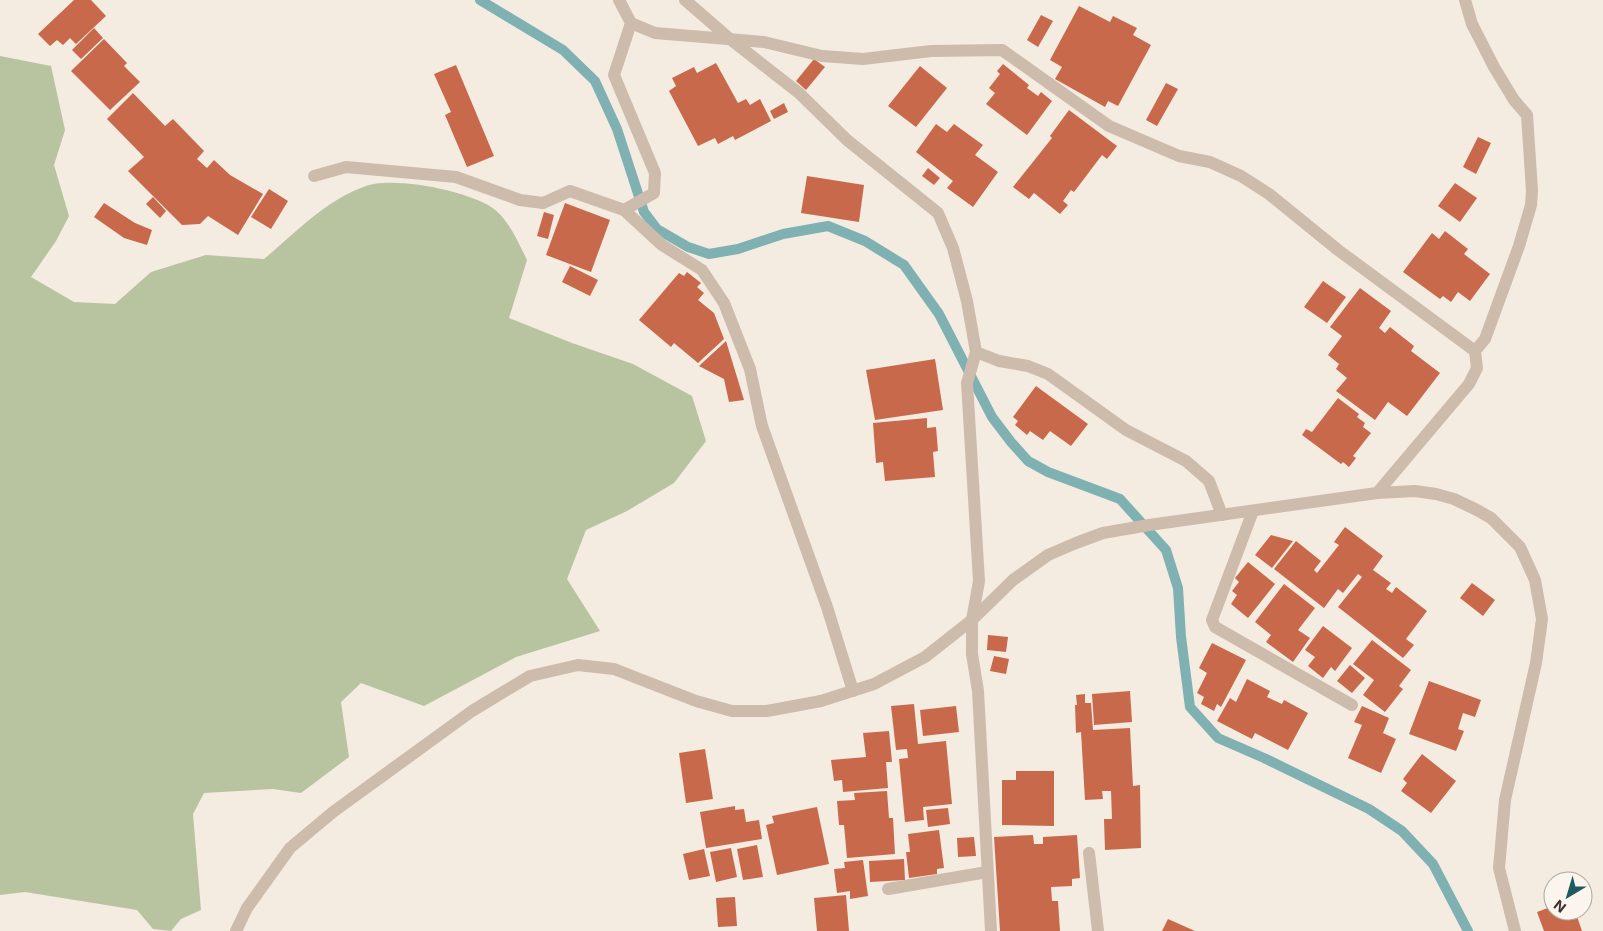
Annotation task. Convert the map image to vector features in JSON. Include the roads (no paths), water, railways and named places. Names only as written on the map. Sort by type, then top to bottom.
[{"type":"street","points":[[619,0],[631,24],[654,33],[764,42],[822,56],[864,59],[931,51],[1002,50],[1110,126],[1179,156],[1210,162],[1241,176],[1269,194],[1338,250],[1475,352]]},
{"type":"street","points":[[685,0],[730,39],[799,93],[846,140],[938,213],[953,248],[976,352],[967,383],[979,581],[972,620],[972,654],[978,691],[991,931]]},
{"type":"street","points":[[1378,493],[1469,384],[1477,368],[1475,352],[1485,339],[1519,246],[1531,205],[1532,191],[1527,115],[1514,100],[1494,67],[1472,24],[1465,0]]},
{"type":"street","points":[[624,210],[654,193],[655,173],[614,75],[631,24]]},
{"type":"street","points":[[314,176],[346,167],[396,170],[456,177],[520,200],[543,203],[570,191],[624,210],[662,245],[702,270],[724,303],[750,369],[762,426],[827,607],[853,690]]},
{"type":"street","points":[[976,352],[999,361],[1028,366],[1048,374],[1126,430],[1186,461],[1209,481],[1222,516]]},
{"type":"street","points":[[236,931],[247,908],[290,848],[333,812],[472,711],[530,676],[578,665],[614,669],[696,701],[732,710],[767,711],[821,701],[874,684],[925,657],[972,620],[1014,580],[1048,555],[1103,533],[1378,493],[1415,491],[1454,499],[1491,518],[1520,547],[1535,580],[1542,619],[1536,663],[1505,800],[1499,868],[1515,931]]},
{"type":"street","points":[[1253,511],[1212,620],[1215,627],[1352,706]]},
{"type":"street","points":[[1089,853],[1098,931]]},
{"type":"street","points":[[888,889],[987,872]]},
{"type":"waterway","points":[[480,0],[563,50],[595,81],[617,129],[644,212],[657,229],[688,247],[709,254],[738,249],[783,234],[828,226],[865,241],[904,265],[939,314],[992,417],[1028,461],[1048,472],[1120,499],[1166,550],[1178,588],[1181,637],[1190,707],[1218,738],[1369,809],[1402,831],[1433,864],[1468,931]]}]
